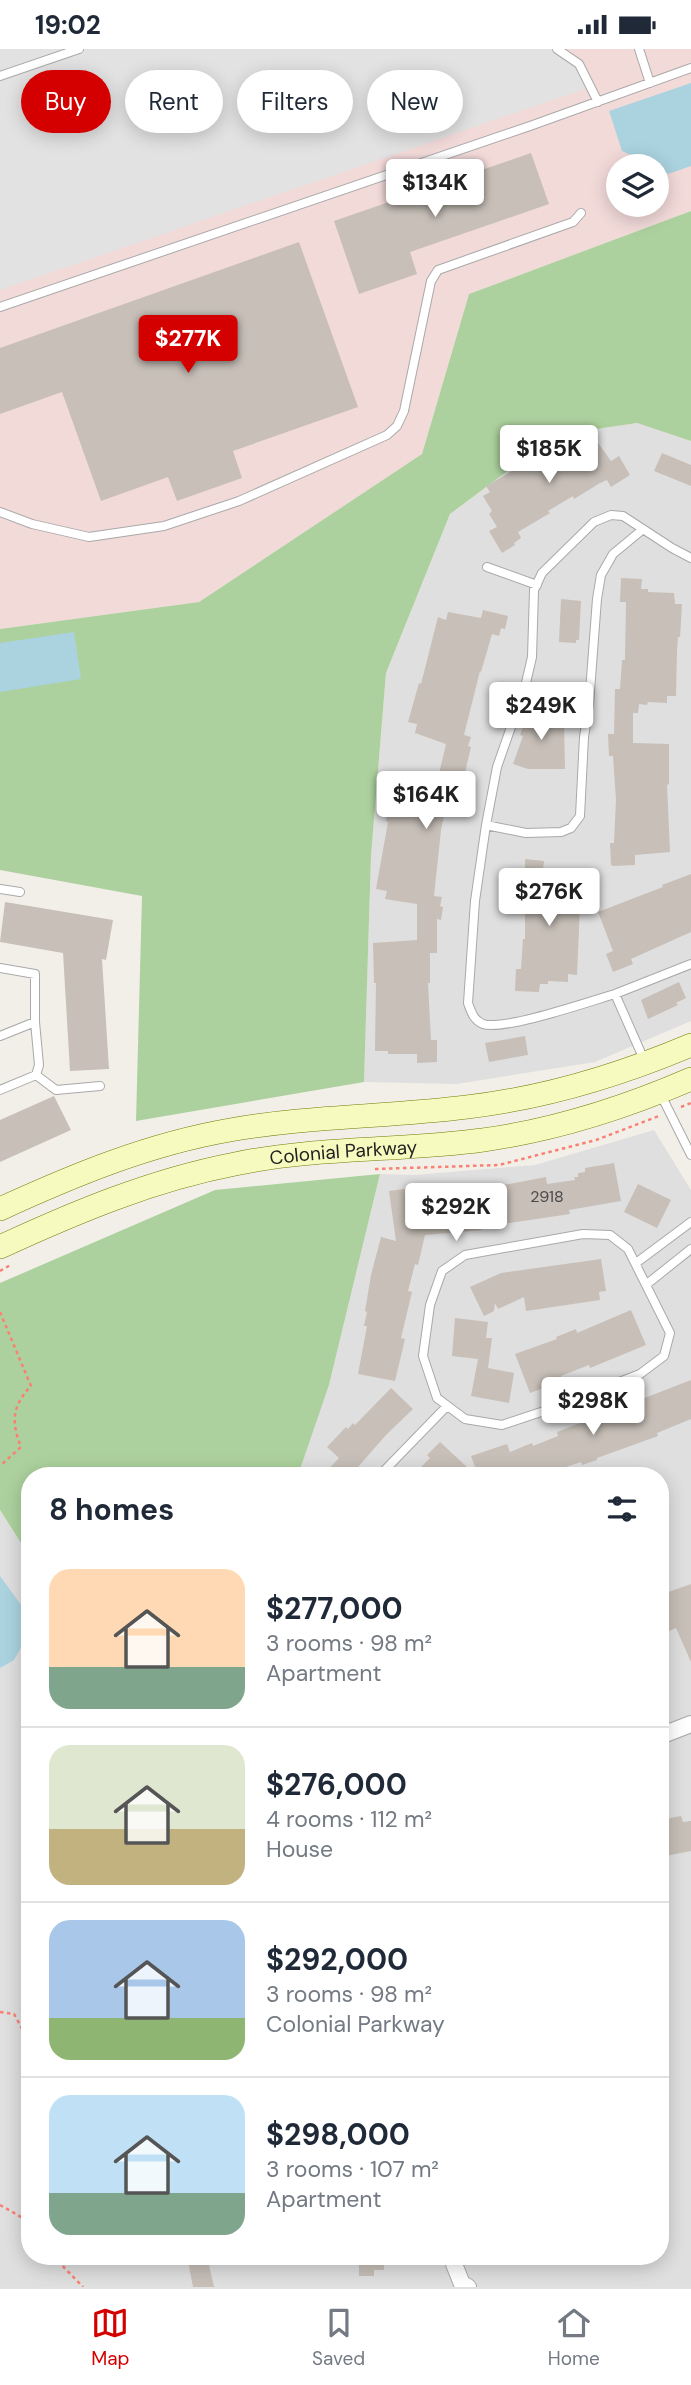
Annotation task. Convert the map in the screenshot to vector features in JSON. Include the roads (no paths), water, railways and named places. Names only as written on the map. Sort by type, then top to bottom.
[{"type":"street","name":"Colonial Parkway","points":[[0,1209],[110,1161],[168,1143],[282,1122],[468,1107],[520,1099],[646,1064],[691,1045]]},
{"type":"street","points":[[646,1064],[660,1093]]},
{"type":"street","name":"Colonial Parkway","points":[[7,1255],[121,1195],[177,1177],[237,1163],[288,1156],[483,1140],[544,1129],[613,1110],[691,1079]]},
{"type":"street","points":[[669,1733],[691,1724]]},
{"type":"street","points":[[454,2265],[462,2284],[468,2287]]},
{"type":"lane","points":[[0,76],[79,49]]},
{"type":"lane","points":[[557,49],[579,64],[598,102]]},
{"type":"lane","points":[[639,49],[650,83]]},
{"type":"lane","points":[[0,307],[691,68]]},
{"type":"lane","points":[[0,512],[32,524],[89,537],[164,526],[239,501],[387,435],[397,426],[404,411],[431,281],[438,270],[573,222],[581,213]]},
{"type":"lane","points":[[691,558],[623,516],[611,515],[594,522],[542,573],[534,590],[532,657],[526,687],[497,767],[486,825],[475,901],[468,1003],[472,1016],[484,1024],[501,1024],[549,1014],[615,994],[691,964]]},
{"type":"lane","points":[[486,825],[526,833],[561,832],[571,828],[580,816],[583,737],[589,704],[601,575],[613,554],[642,530]]},
{"type":"lane","points":[[487,567],[537,585]]},
{"type":"lane","points":[[0,889],[20,892]]},
{"type":"lane","points":[[0,968],[35,974],[35,1022],[39,1065],[36,1075]]},
{"type":"lane","points":[[615,994],[646,1064]]},
{"type":"lane","points":[[0,1036],[35,1022]]},
{"type":"lane","points":[[36,1075],[56,1090],[100,1086]]},
{"type":"lane","points":[[0,1090],[36,1075]]},
{"type":"lane","points":[[660,1093],[691,1155]]},
{"type":"lane","points":[[636,1263],[691,1222]]},
{"type":"lane","points":[[583,1234],[610,1235],[628,1249],[636,1263],[670,1333],[664,1356],[640,1374],[502,1425],[465,1419],[437,1398],[422,1356],[430,1304],[442,1271],[465,1255],[583,1234]]},
{"type":"lane","points":[[647,1284],[691,1249]]},
{"type":"lane","points":[[388,1467],[447,1406]]},
{"type":"water","points":[[691,83],[691,166],[669,174],[669,154],[629,154],[622,151],[609,111]]},
{"type":"water","points":[[74,632],[81,679],[0,692],[0,643]]},
{"type":"water","points":[[0,1576],[21,1605],[21,1647],[14,1660],[0,1668]]}]
